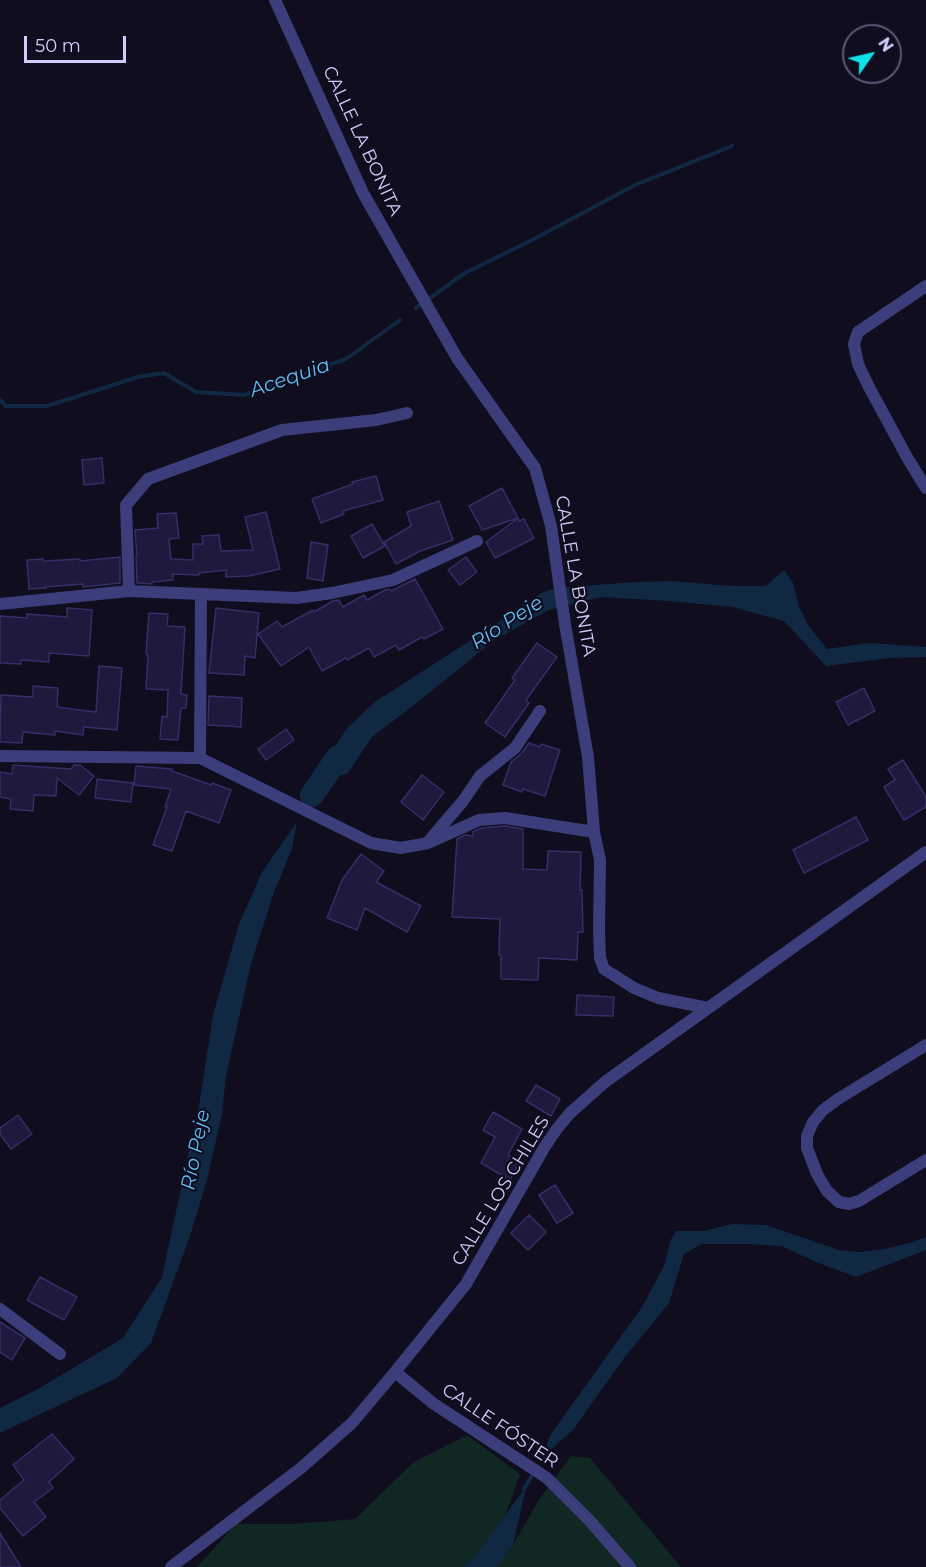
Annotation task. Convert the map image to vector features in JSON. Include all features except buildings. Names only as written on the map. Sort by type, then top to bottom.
[{"type":"street","name":"CALLE LA BONITA","points":[[275,0],[363,193],[457,358],[536,468],[551,526],[588,757],[594,832],[600,860],[600,958],[604,969],[634,988],[658,998],[708,1008]]},
{"type":"street","points":[[926,286],[858,332],[854,344],[858,364],[869,387],[926,488]]},
{"type":"street","points":[[129,591],[126,505],[148,479],[282,430],[376,420],[407,413]]},
{"type":"street","points":[[0,604],[129,591],[296,598],[393,580],[477,542]]},
{"type":"street","points":[[200,758],[201,594]]},
{"type":"street","points":[[428,843],[480,776],[515,748],[540,711]]},
{"type":"street","points":[[0,756],[200,758],[370,843],[401,848],[428,843],[479,820],[505,818],[594,832]]},
{"type":"street","name":"CALLE LOS CHILES","points":[[171,1567],[296,1472],[352,1423],[466,1284],[544,1148],[570,1113],[605,1082],[926,852]]},
{"type":"street","points":[[926,1045],[823,1110],[813,1122],[807,1136],[807,1148],[817,1174],[827,1191],[839,1202],[849,1204],[859,1201],[926,1160]]},
{"type":"street","points":[[0,1309],[60,1354]]},
{"type":"street","name":"CALLE FÓSTER","points":[[396,1372],[434,1404],[547,1478],[590,1521],[630,1567]]},
{"type":"green space","points":[[467,1435],[520,1474],[505,1516],[475,1556],[462,1567],[197,1567],[236,1524],[294,1524],[355,1519],[414,1462]]},
{"type":"green space","points":[[571,1456],[590,1458],[681,1567],[497,1567],[513,1545],[538,1501]]},
{"type":"water","points":[[784,570],[793,583],[799,606],[808,625],[827,649],[869,643],[926,647],[926,657],[890,658],[826,666],[784,621],[733,607],[601,597],[549,610],[493,641],[372,737],[348,773],[320,783],[318,772],[347,728],[376,701],[541,593],[556,588],[635,582],[673,581],[730,586],[766,586]]},
{"type":"water","points":[[297,822],[292,849],[274,892],[251,964],[226,1076],[222,1114],[207,1180],[190,1236],[151,1343],[117,1378],[0,1433],[0,1408],[38,1389],[123,1338],[162,1277],[200,1100],[213,1015],[239,924],[262,872]]},
{"type":"water","points":[[732,1224],[766,1225],[839,1250],[860,1252],[885,1249],[926,1237],[926,1250],[856,1277],[782,1246],[702,1244],[684,1254],[669,1303],[624,1358],[573,1430],[547,1453],[547,1444],[551,1434],[642,1307],[664,1266],[670,1241],[676,1231],[704,1231]]},
{"type":"water","points":[[526,1487],[513,1545],[497,1567],[462,1567],[475,1556]]},
{"type":"waterway","name":"Acequia","points":[[416,308],[465,273],[635,185],[732,146]]},
{"type":"waterway","name":"Acequia","points":[[0,400],[6,406],[47,406],[138,377],[164,373],[196,392],[244,395],[346,359],[400,320]]},
{"type":"waterway","name":"Río Peje","points":[[312,795],[338,757]]},
{"type":"waterway","points":[[543,1460],[549,1449]]},
{"type":"waterway","points":[[524,1489],[531,1477]]}]
